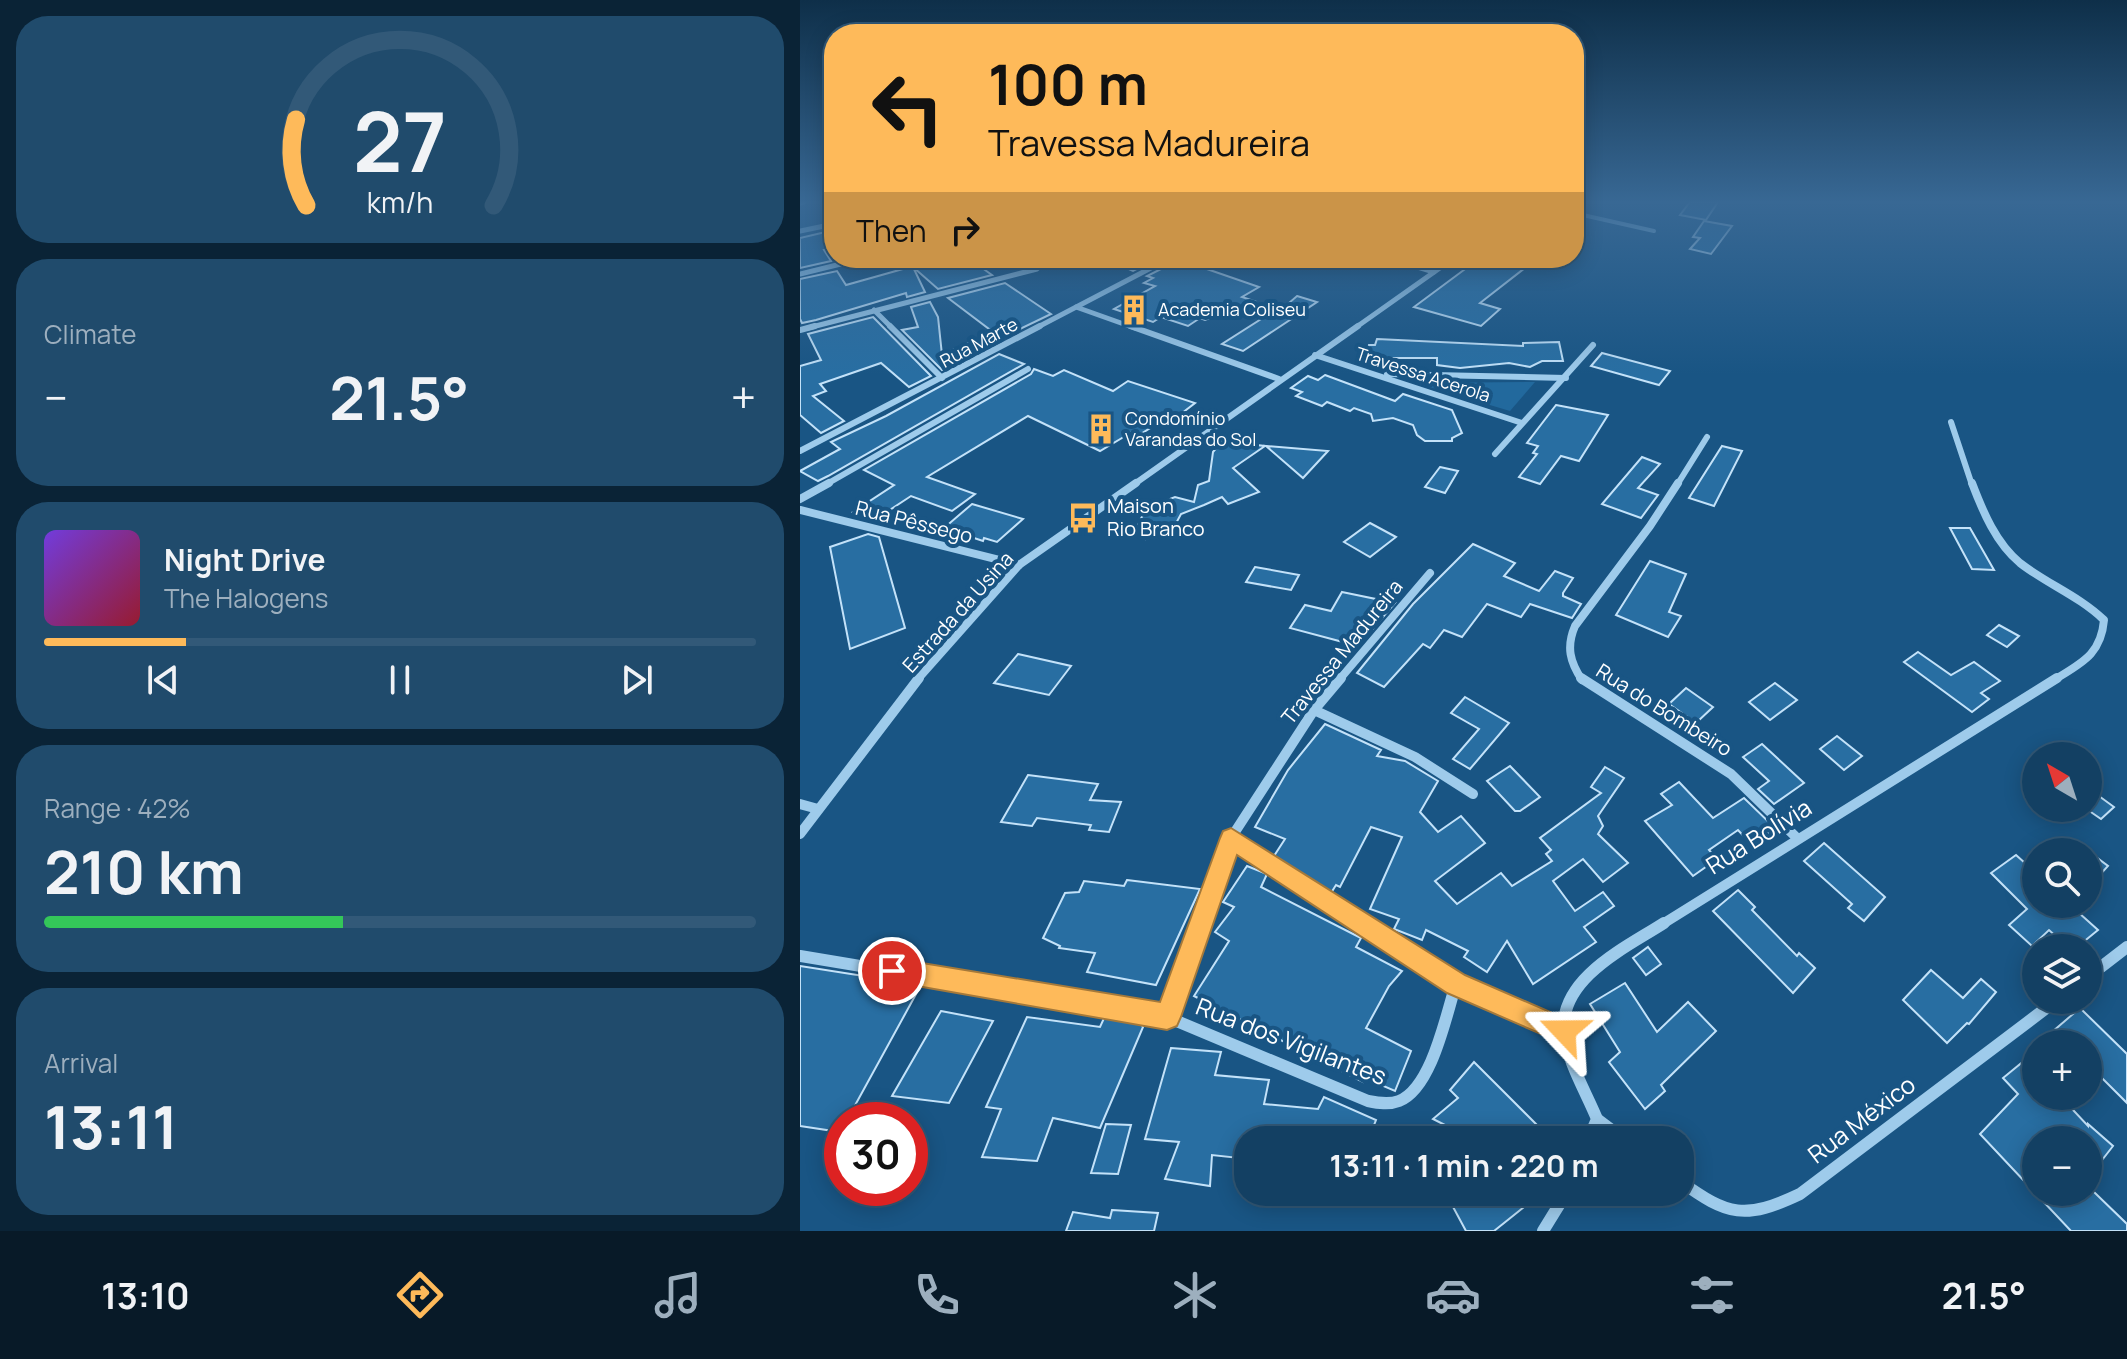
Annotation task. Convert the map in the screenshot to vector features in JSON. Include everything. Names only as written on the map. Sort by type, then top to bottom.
[{"type":"street","points":[[800,274],[824,268]]},
{"type":"street","name":"Rua Marte","points":[[800,451],[1151,268]]},
{"type":"street","points":[[1421,268],[1434,272]]},
{"type":"street","name":"Estrada da Usina","points":[[800,834],[916,682],[1019,565],[1440,268]]},
{"type":"street","points":[[800,330],[1037,269]]},
{"type":"street","points":[[1076,307],[1279,379]]},
{"type":"street","points":[[874,310],[942,378]]},
{"type":"street","points":[[1495,454],[1593,345]]},
{"type":"street","name":"Travessa Acerola","points":[[1315,355],[1522,423]]},
{"type":"street","points":[[800,499],[1028,369]]},
{"type":"street","points":[[1378,374],[1566,378]]},
{"type":"street","name":"Rua Bolívia","points":[[1564,1031],[1571,1001],[1583,981],[1600,965],[1797,838],[2082,663],[2102,640],[2104,620],[2090,605],[2037,575],[2014,557],[1994,529],[1976,494],[1951,422]]},
{"type":"street","name":"Rua do Bombeiro","points":[[1707,437],[1650,526],[1575,626],[1568,651],[1571,664],[1584,683],[1731,774],[1797,838]]},
{"type":"street","name":"Rua Pêssego","points":[[800,510],[1019,565]]},
{"type":"street","name":"Travessa Madureira","points":[[1167,1017],[1231,838],[1314,710],[1430,573]]},
{"type":"street","points":[[1314,710],[1401,747],[1434,765],[1473,794]]},
{"type":"street","points":[[800,804],[818,809]]},
{"type":"street","points":[[1231,838],[1456,984],[1564,1031],[1597,1119],[1606,1126]]},
{"type":"street","points":[[2102,966],[2127,947]]},
{"type":"street","name":"Rua dos Vigilantes","points":[[800,956],[1167,1017],[1368,1101],[1386,1104],[1403,1100],[1425,1074],[1456,984]]},
{"type":"street","name":"Rua México","points":[[1694,1192],[1737,1216],[1764,1213],[1800,1194],[2038,1014]]},
{"type":"street","points":[[1594,1126],[1597,1119]]},
{"type":"street","points":[[1543,1231],[1558,1206]]},
{"type":"shaded area","points":[[1535,382],[1510,411],[1416,383]]},
{"type":"building","points":[[800,259],[824,259],[824,263],[800,268]]},
{"type":"building","points":[[913,268],[925,292],[907,297],[906,293],[802,323],[800,279],[837,271],[846,285]]},
{"type":"building","points":[[914,268],[982,268],[992,275],[938,289]]},
{"type":"building","points":[[1163,268],[1204,268],[1259,287],[1242,297],[1254,301],[1205,320],[1200,318],[1188,326],[1161,317],[1153,322],[1114,309],[1155,286],[1144,283],[1153,278],[1147,276]]},
{"type":"building","points":[[1467,268],[1525,268],[1480,303],[1500,309],[1481,326],[1414,307]]},
{"type":"building","points":[[1005,283],[1051,314],[1001,338],[948,298]]},
{"type":"building","points":[[1297,296],[1317,302],[1243,351],[1222,344],[1277,309],[1281,310]]},
{"type":"building","points":[[930,302],[938,317],[942,355],[970,342],[984,348],[942,370],[902,330],[918,327],[911,307]]},
{"type":"building","points":[[873,317],[931,376],[909,387],[881,363],[820,384],[826,391],[813,396],[844,421],[821,433],[800,415],[800,366],[821,360],[808,334]]},
{"type":"building","points":[[1377,339],[1523,346],[1523,343],[1559,342],[1563,361],[1542,361],[1530,367],[1509,363],[1460,368],[1437,365],[1437,358],[1393,358],[1393,361],[1382,360],[1380,364],[1365,363],[1369,345],[1375,345]]},
{"type":"building","points":[[1602,353],[1670,371],[1659,385],[1591,366]]},
{"type":"building","points":[[999,354],[1024,364],[818,481],[800,471],[840,449],[831,442],[886,416]]},
{"type":"building","points":[[1034,369],[1053,376],[1064,370],[1113,391],[1128,381],[1195,403],[1177,417],[1171,415],[1139,435],[1132,432],[1100,451],[1028,416],[927,477],[975,494],[952,511],[911,496],[873,521],[853,512],[894,485],[864,470],[1031,374]]},
{"type":"building","points":[[1325,375],[1395,401],[1403,394],[1452,410],[1462,433],[1452,441],[1425,441],[1417,435],[1413,425],[1393,418],[1373,421],[1371,414],[1354,408],[1350,411],[1327,402],[1322,406],[1296,396],[1302,392],[1291,388],[1308,376],[1318,380]]},
{"type":"building","points":[[1556,405],[1608,415],[1579,461],[1561,456],[1540,484],[1519,477],[1537,454],[1533,453],[1538,446],[1527,443]]},
{"type":"building","points":[[1222,441],[1265,446],[1233,468],[1259,492],[1228,504],[1222,497],[1181,514],[1173,529],[1146,539],[1138,525],[1146,508],[1175,497],[1194,502],[1198,485],[1209,481],[1213,452]]},
{"type":"building","points":[[1266,446],[1328,451],[1303,478]]},
{"type":"building","points":[[1722,446],[1742,451],[1714,506],[1689,498]]},
{"type":"building","points":[[1642,457],[1660,464],[1638,488],[1658,495],[1641,518],[1602,504]]},
{"type":"building","points":[[1440,467],[1458,471],[1445,493],[1425,487]]},
{"type":"building","points":[[972,504],[1023,519],[997,542],[984,538],[983,541],[944,528]]},
{"type":"building","points":[[1370,523],[1396,537],[1370,557],[1344,542]]},
{"type":"building","points":[[1950,528],[1970,528],[1994,570],[1972,569]]},
{"type":"building","points":[[868,534],[879,537],[905,628],[850,649],[830,547]]},
{"type":"building","points":[[1473,544],[1515,563],[1504,576],[1539,591],[1555,571],[1573,578],[1563,593],[1563,596],[1581,604],[1572,618],[1530,604],[1521,617],[1487,604],[1462,637],[1444,630],[1430,648],[1423,644],[1384,687],[1357,673],[1413,604]]},
{"type":"building","points":[[1650,561],[1686,574],[1669,612],[1681,616],[1668,637],[1616,615]]},
{"type":"building","points":[[1255,567],[1299,575],[1291,590],[1246,582]]},
{"type":"building","points":[[1342,592],[1395,603],[1358,646],[1290,628],[1305,605],[1331,611]]},
{"type":"building","points":[[1999,625],[2019,636],[2007,647],[1987,635]]},
{"type":"building","points":[[1918,652],[1951,675],[1974,662],[2000,681],[1981,693],[1989,699],[1972,712],[1904,662]]},
{"type":"building","points":[[1018,654],[1071,666],[1049,695],[994,683]]},
{"type":"building","points":[[1775,683],[1797,700],[1770,720],[1749,702]]},
{"type":"building","points":[[1686,688],[1713,707],[1696,723],[1669,704]]},
{"type":"building","points":[[1465,697],[1509,723],[1470,769],[1453,759],[1479,729],[1451,713]]},
{"type":"building","points":[[1325,724],[1381,750],[1377,756],[1405,761],[1438,781],[1420,812],[1438,832],[1461,816],[1485,843],[1435,881],[1457,904],[1501,873],[1512,886],[1552,861],[1546,854],[1551,850],[1540,838],[1601,793],[1591,787],[1605,767],[1624,778],[1598,816],[1603,826],[1598,834],[1628,863],[1603,882],[1583,859],[1553,881],[1575,911],[1603,892],[1614,906],[1584,927],[1596,942],[1533,984],[1507,941],[1487,972],[1464,957],[1468,951],[1426,930],[1422,940],[1394,929],[1399,919],[1370,909],[1402,837],[1371,827],[1340,887],[1336,885],[1331,893],[1274,856],[1285,839],[1255,827],[1288,770]]},
{"type":"building","points":[[1837,736],[1862,756],[1844,770],[1820,749]]},
{"type":"building","points":[[1762,744],[1804,783],[1774,804],[1758,789],[1769,781],[1743,757]]},
{"type":"building","points":[[1510,766],[1540,797],[1520,811],[1515,811],[1487,781]]},
{"type":"building","points":[[1028,775],[1098,784],[1090,800],[1121,802],[1109,832],[1089,830],[1091,825],[1037,818],[1032,826],[1001,822]]},
{"type":"building","points":[[1679,782],[1713,818],[1744,798],[1775,828],[1751,844],[1738,830],[1709,850],[1717,859],[1693,876],[1645,821],[1672,805],[1661,794]]},
{"type":"building","points":[[2102,798],[2114,807],[2102,818]]},
{"type":"building","points":[[1824,843],[1885,897],[1864,921],[1848,908],[1852,904],[1804,861]]},
{"type":"building","points":[[2016,855],[2022,860],[2022,904],[1991,873]]},
{"type":"building","points":[[1247,866],[1267,874],[1261,887],[1361,938],[1356,947],[1402,971],[1389,986],[1366,1028],[1411,1051],[1395,1091],[1365,1078],[1363,1082],[1194,996],[1229,941],[1215,932],[1234,907],[1223,902]]},
{"type":"building","points":[[1127,880],[1200,889],[1156,985],[1087,972],[1095,953],[1059,948],[1043,938],[1065,893],[1079,892],[1084,881],[1124,886]]},
{"type":"building","points":[[1738,890],[1755,907],[1752,910],[1797,956],[1799,953],[1815,968],[1793,993],[1713,911]]},
{"type":"building","points":[[2022,913],[2022,918],[2085,918],[2098,930],[2093,934],[2053,934],[2049,930],[2045,934],[2022,934],[2022,937],[2009,925]]},
{"type":"building","points":[[1648,947],[1661,964],[1646,975],[1633,958]]},
{"type":"building","points":[[800,966],[921,985],[857,1102],[824,1102],[824,1130],[800,1126]]},
{"type":"building","points":[[1931,970],[1963,998],[1981,979],[1996,992],[1969,1024],[1947,1043],[1903,1000]]},
{"type":"building","points":[[1625,983],[1657,1032],[1688,1002],[1716,1031],[1661,1085],[1665,1091],[1645,1109],[1609,1062],[1620,1052],[1590,1004]]},
{"type":"building","points":[[941,1011],[993,1021],[949,1103],[892,1096]]},
{"type":"building","points":[[2073,1014],[2086,1014],[2127,1054],[2127,1103],[2102,1078],[2102,1030],[2054,1030]]},
{"type":"building","points":[[1105,1016],[1140,1022],[1143,1027],[1100,1128],[1053,1118],[1037,1161],[982,1157],[1001,1109],[986,1107],[1027,1017],[1100,1027]]},
{"type":"building","points":[[1171,1048],[1221,1052],[1215,1075],[1269,1080],[1264,1104],[1318,1109],[1324,1097],[1376,1120],[1374,1126],[1234,1126],[1234,1157],[1212,1155],[1210,1186],[1165,1179],[1179,1142],[1145,1139]]},
{"type":"building","points":[[1474,1062],[1538,1126],[1444,1126],[1433,1119],[1458,1098],[1450,1090]]},
{"type":"building","points":[[2022,1062],[2022,1110],[2073,1110],[2088,1126],[2022,1126],[2022,1179],[1980,1134],[2018,1094],[2003,1078]]},
{"type":"building","points":[[1106,1124],[1131,1125],[1118,1174],[1091,1173]]},
{"type":"building","points":[[2102,1136],[2113,1146],[2102,1160]]},
{"type":"building","points":[[2102,1200],[2127,1224],[2127,1231],[2071,1231],[2048,1206],[2102,1206]]},
{"type":"building","points":[[1453,1206],[1524,1207],[1494,1231],[1466,1231]]},
{"type":"building","points":[[1112,1210],[1158,1213],[1154,1231],[1066,1231],[1073,1212],[1110,1218]]},
{"type":"place","name":"Academia Coliseu","points":[[1134,310]]},
{"type":"place","name":"Condomínio Varandas do Sol","points":[[1101,429]]},
{"type":"place","name":"Maison Rio Branco","points":[[1083,518]]},
{"type":"route","points":[[892,971],[1167,1017],[1231,838],[1456,984],[1564,1031]]}]
